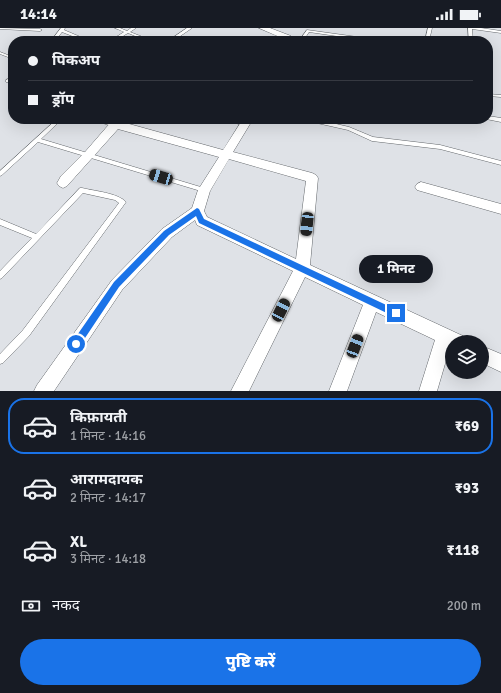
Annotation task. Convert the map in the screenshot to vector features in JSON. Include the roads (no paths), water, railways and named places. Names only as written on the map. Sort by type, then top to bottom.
[{"type":"street","points":[[263,28],[284,36]]},
{"type":"street","points":[[43,391],[117,285],[167,233],[197,211],[204,190],[244,124]]},
{"type":"street","points":[[63,183],[65,179],[89,156],[115,126],[122,126],[312,178],[302,269],[240,391]]},
{"type":"street","points":[[420,187],[501,208]]},
{"type":"street","points":[[197,211],[202,221],[445,336]]},
{"type":"street","points":[[338,391],[372,302]]},
{"type":"street","points":[[428,391],[445,353]]},
{"type":"street","points":[[489,357],[501,363]]},
{"type":"lane","points":[[0,28],[40,30]]},
{"type":"lane","points":[[117,28],[138,36]]},
{"type":"lane","points":[[121,36],[134,28]]},
{"type":"lane","points":[[178,36],[190,28]]},
{"type":"lane","points":[[471,28],[501,32]]},
{"type":"lane","points":[[62,29],[77,36]]},
{"type":"lane","points":[[304,36],[308,31],[344,36]]},
{"type":"lane","points":[[0,174],[55,124]]},
{"type":"lane","points":[[109,124],[115,126]]},
{"type":"lane","points":[[328,124],[349,129],[372,139],[440,147],[501,163]]},
{"type":"lane","points":[[38,140],[204,190]]},
{"type":"lane","points":[[0,276],[82,190],[117,198],[123,202],[26,333],[0,360]]},
{"type":"lane","points":[[0,222],[37,237]]}]
